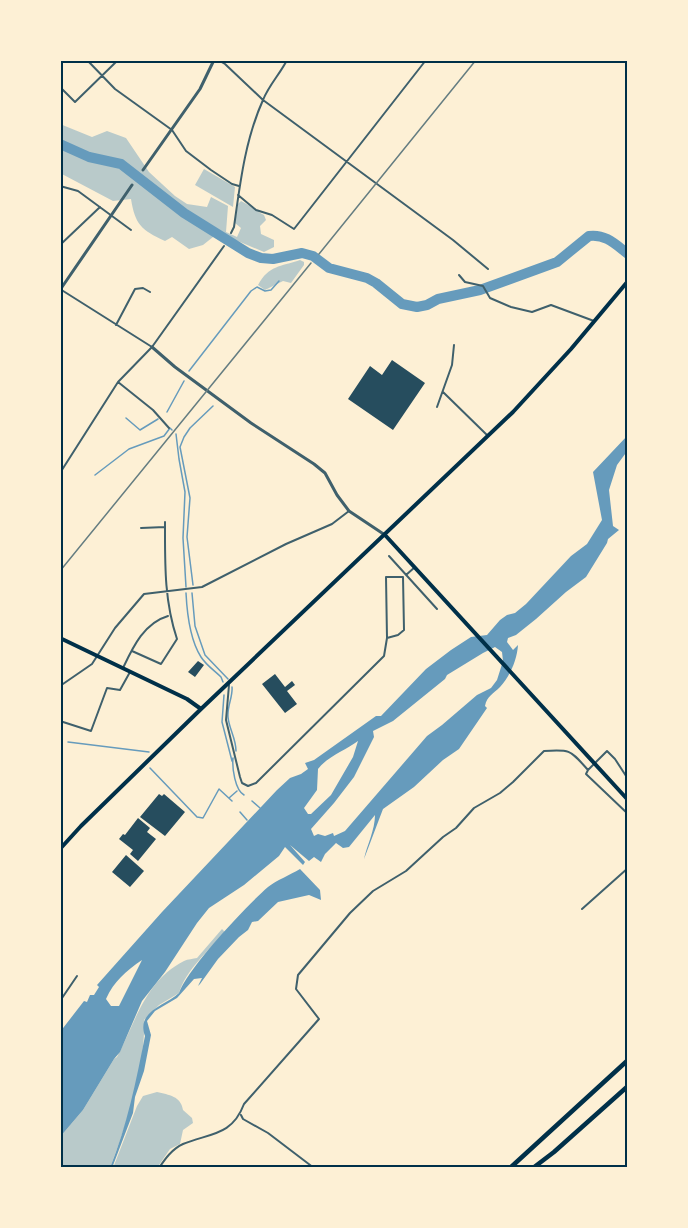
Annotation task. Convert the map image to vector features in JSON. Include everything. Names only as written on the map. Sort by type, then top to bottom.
[{"type":"highway","points":[[510,1168],[628,1060]]},
{"type":"highway","points":[[533,1168],[628,1086]]},
{"type":"main road","points":[[60,849],[201,709],[537,387],[628,281]]},
{"type":"main road","points":[[385,535],[628,800]]},
{"type":"main road","points":[[60,638],[187,699],[201,709]]},
{"type":"street","points":[[87,60],[115,89],[171,130],[186,151],[232,184],[239,186]]},
{"type":"street","points":[[60,87],[75,102],[118,60]]},
{"type":"street","points":[[143,170],[200,88],[216,60],[225,64],[262,100],[453,240],[488,269]]},
{"type":"street","points":[[231,233],[234,227],[239,186],[257,113],[262,100],[287,60]]},
{"type":"street","points":[[238,195],[256,210],[272,214],[294,229],[426,60]]},
{"type":"street","points":[[132,185],[60,290],[152,347],[175,367],[251,423],[315,464],[325,473],[349,511],[385,535]]},
{"type":"street","points":[[60,186],[78,191],[131,230]]},
{"type":"street","points":[[60,243],[100,207]]},
{"type":"street","points":[[60,473],[118,382],[152,347],[224,246]]},
{"type":"street","points":[[459,275],[465,282],[484,288],[490,298],[511,307],[532,312],[550,305],[594,321]]},
{"type":"street","points":[[116,325],[135,289],[143,288],[150,292]]},
{"type":"street","points":[[437,407],[452,365],[454,345]]},
{"type":"street","points":[[118,382],[153,410],[168,428]]},
{"type":"street","points":[[443,391],[488,436]]},
{"type":"street","points":[[60,686],[92,664],[96,655],[139,599],[149,592],[202,587],[286,544],[332,524],[349,511]]},
{"type":"street","points":[[132,651],[161,664],[177,639],[169,615],[166,591],[165,522]]},
{"type":"street","points":[[141,528],[165,527]]},
{"type":"street","points":[[389,556],[437,609]]},
{"type":"street","points":[[228,683],[225,720],[242,783],[248,786],[256,783],[384,656],[387,638],[386,577],[405,576],[415,567]]},
{"type":"street","points":[[387,638],[398,635],[404,630],[405,576]]},
{"type":"street","points":[[123,668],[137,639],[158,619],[169,615]]},
{"type":"street","points":[[60,721],[91,731],[106,688],[120,690],[130,672]]},
{"type":"street","points":[[159,1168],[172,1151],[181,1144],[215,1134],[241,1115],[244,1104],[320,1019],[296,989],[298,975],[350,914],[373,891],[406,871],[456,828],[474,808],[507,788],[544,751],[564,749],[572,752],[588,770]]},
{"type":"street","points":[[628,779],[607,751],[586,774],[628,814]]},
{"type":"street","points":[[582,909],[628,868]]},
{"type":"street","points":[[60,1001],[77,976]]},
{"type":"street","points":[[241,1115],[243,1119],[268,1133],[314,1168]]},
{"type":"shaded area","points":[[60,124],[92,137],[107,131],[126,138],[149,172],[187,204],[207,207],[211,197],[228,206],[226,232],[237,237],[241,228],[235,223],[238,204],[241,201],[264,215],[266,220],[260,226],[261,234],[274,240],[274,247],[264,252],[226,236],[213,237],[203,245],[189,249],[172,237],[165,241],[150,233],[137,220],[131,199],[113,201],[60,173]]},
{"type":"shaded area","points":[[204,169],[235,187],[233,207],[195,185]]},
{"type":"shaded area","points":[[300,260],[304,262],[304,265],[291,283],[283,281],[265,290],[258,285],[271,270]]},
{"type":"shaded area","points":[[222,929],[225,932],[192,968],[179,993],[159,1005],[144,1020],[142,1057],[138,1076],[110,1168],[60,1168],[60,1137],[83,1110],[117,1057],[136,1016],[151,991],[171,969],[184,961],[197,958]]},
{"type":"shaded area","points":[[157,1092],[177,1099],[183,1110],[192,1118],[193,1123],[183,1130],[180,1144],[170,1149],[157,1168],[113,1168],[137,1106],[143,1096]]},
{"type":"water","points":[[628,435],[628,450],[617,465],[609,490],[613,526],[619,530],[608,539],[586,577],[516,635],[508,638],[507,642],[513,650],[518,645],[512,668],[504,683],[487,700],[485,706],[487,708],[459,749],[443,760],[414,787],[383,809],[364,859],[375,815],[349,847],[343,848],[336,843],[325,854],[321,862],[314,857],[309,861],[290,845],[305,862],[303,865],[285,847],[279,856],[244,885],[209,908],[142,1001],[120,1052],[83,1110],[60,1137],[60,1032],[84,1001],[87,1002],[90,995],[94,995],[99,987],[97,985],[162,912],[277,790],[290,778],[308,769],[305,763],[314,760],[376,716],[381,716],[426,669],[451,650],[471,637],[487,635],[500,620],[515,613],[526,604],[571,556],[587,544],[602,520],[593,472]],"holes":[[[495,647],[502,652],[503,661],[497,680],[491,688],[477,695],[427,736],[345,831],[334,836],[333,833],[314,836],[311,829],[354,777],[374,737],[373,731],[393,721],[447,675]],[[358,741],[353,757],[331,795],[311,814],[308,814],[304,808],[317,790],[318,769],[332,757]],[[142,960],[119,1006],[111,1006],[106,999],[121,977]]]},
{"type":"water","points":[[300,869],[320,890],[321,900],[309,895],[278,902],[258,921],[252,922],[248,930],[218,959],[198,986],[202,978],[194,979],[177,998],[155,1011],[147,1021],[151,1035],[144,1071],[135,1097],[133,1113],[112,1168],[110,1168],[130,1103],[145,1036],[143,1028],[148,1015],[179,993],[184,982],[205,954],[258,896],[272,884]]},
{"type":"building","points":[[392,360],[425,383],[393,430],[348,399],[370,366],[382,375]]},
{"type":"building","points":[[198,661],[204,665],[195,677],[188,672]]},
{"type":"building","points":[[275,674],[285,687],[292,681],[295,685],[287,691],[297,704],[285,713],[262,684]]},
{"type":"building","points":[[159,794],[162,796],[164,794],[185,812],[165,836],[140,817]]},
{"type":"building","points":[[138,818],[150,828],[147,832],[156,839],[138,861],[130,854],[133,850],[119,839]]},
{"type":"building","points":[[126,855],[144,871],[130,887],[112,872]]},
{"type":"waterway","points":[[60,144],[89,157],[121,164],[184,213],[248,253],[261,258],[273,259],[302,253],[313,256],[329,268],[367,278],[402,304],[417,307],[438,299],[480,290],[557,262],[589,236],[605,238],[628,254]]},
{"type":"waterway","points":[[189,371],[251,291],[257,287],[265,291],[271,290],[279,281]]},
{"type":"waterway","points":[[167,412],[184,381]]},
{"type":"waterway","points":[[193,585],[187,537],[190,498],[180,447],[190,428],[213,406]]},
{"type":"waterway","points":[[126,418],[140,430],[158,419]]},
{"type":"waterway","points":[[95,475],[129,449],[164,436],[170,428],[172,430]]},
{"type":"waterway","points":[[176,434],[185,492],[183,538],[186,587]]},
{"type":"waterway","points":[[186,593],[194,643],[203,660],[221,677],[223,682]]},
{"type":"waterway","points":[[192,593],[195,626],[205,655],[228,679]]},
{"type":"waterway","points":[[232,687],[228,717],[236,751]]},
{"type":"waterway","points":[[224,695],[222,722],[232,761]]},
{"type":"waterway","points":[[68,742],[149,752]]},
{"type":"waterway","points":[[233,758],[236,784],[244,795]]},
{"type":"waterway","points":[[150,768],[197,817],[203,818],[219,789],[232,801]]},
{"type":"waterway","points":[[229,798],[237,791]]},
{"type":"waterway","points":[[252,801],[260,808]]},
{"type":"waterway","points":[[240,812],[247,820]]},
{"type":"railway","points":[[319,254],[476,60]]},
{"type":"railway","points":[[60,571],[311,263]]}]
